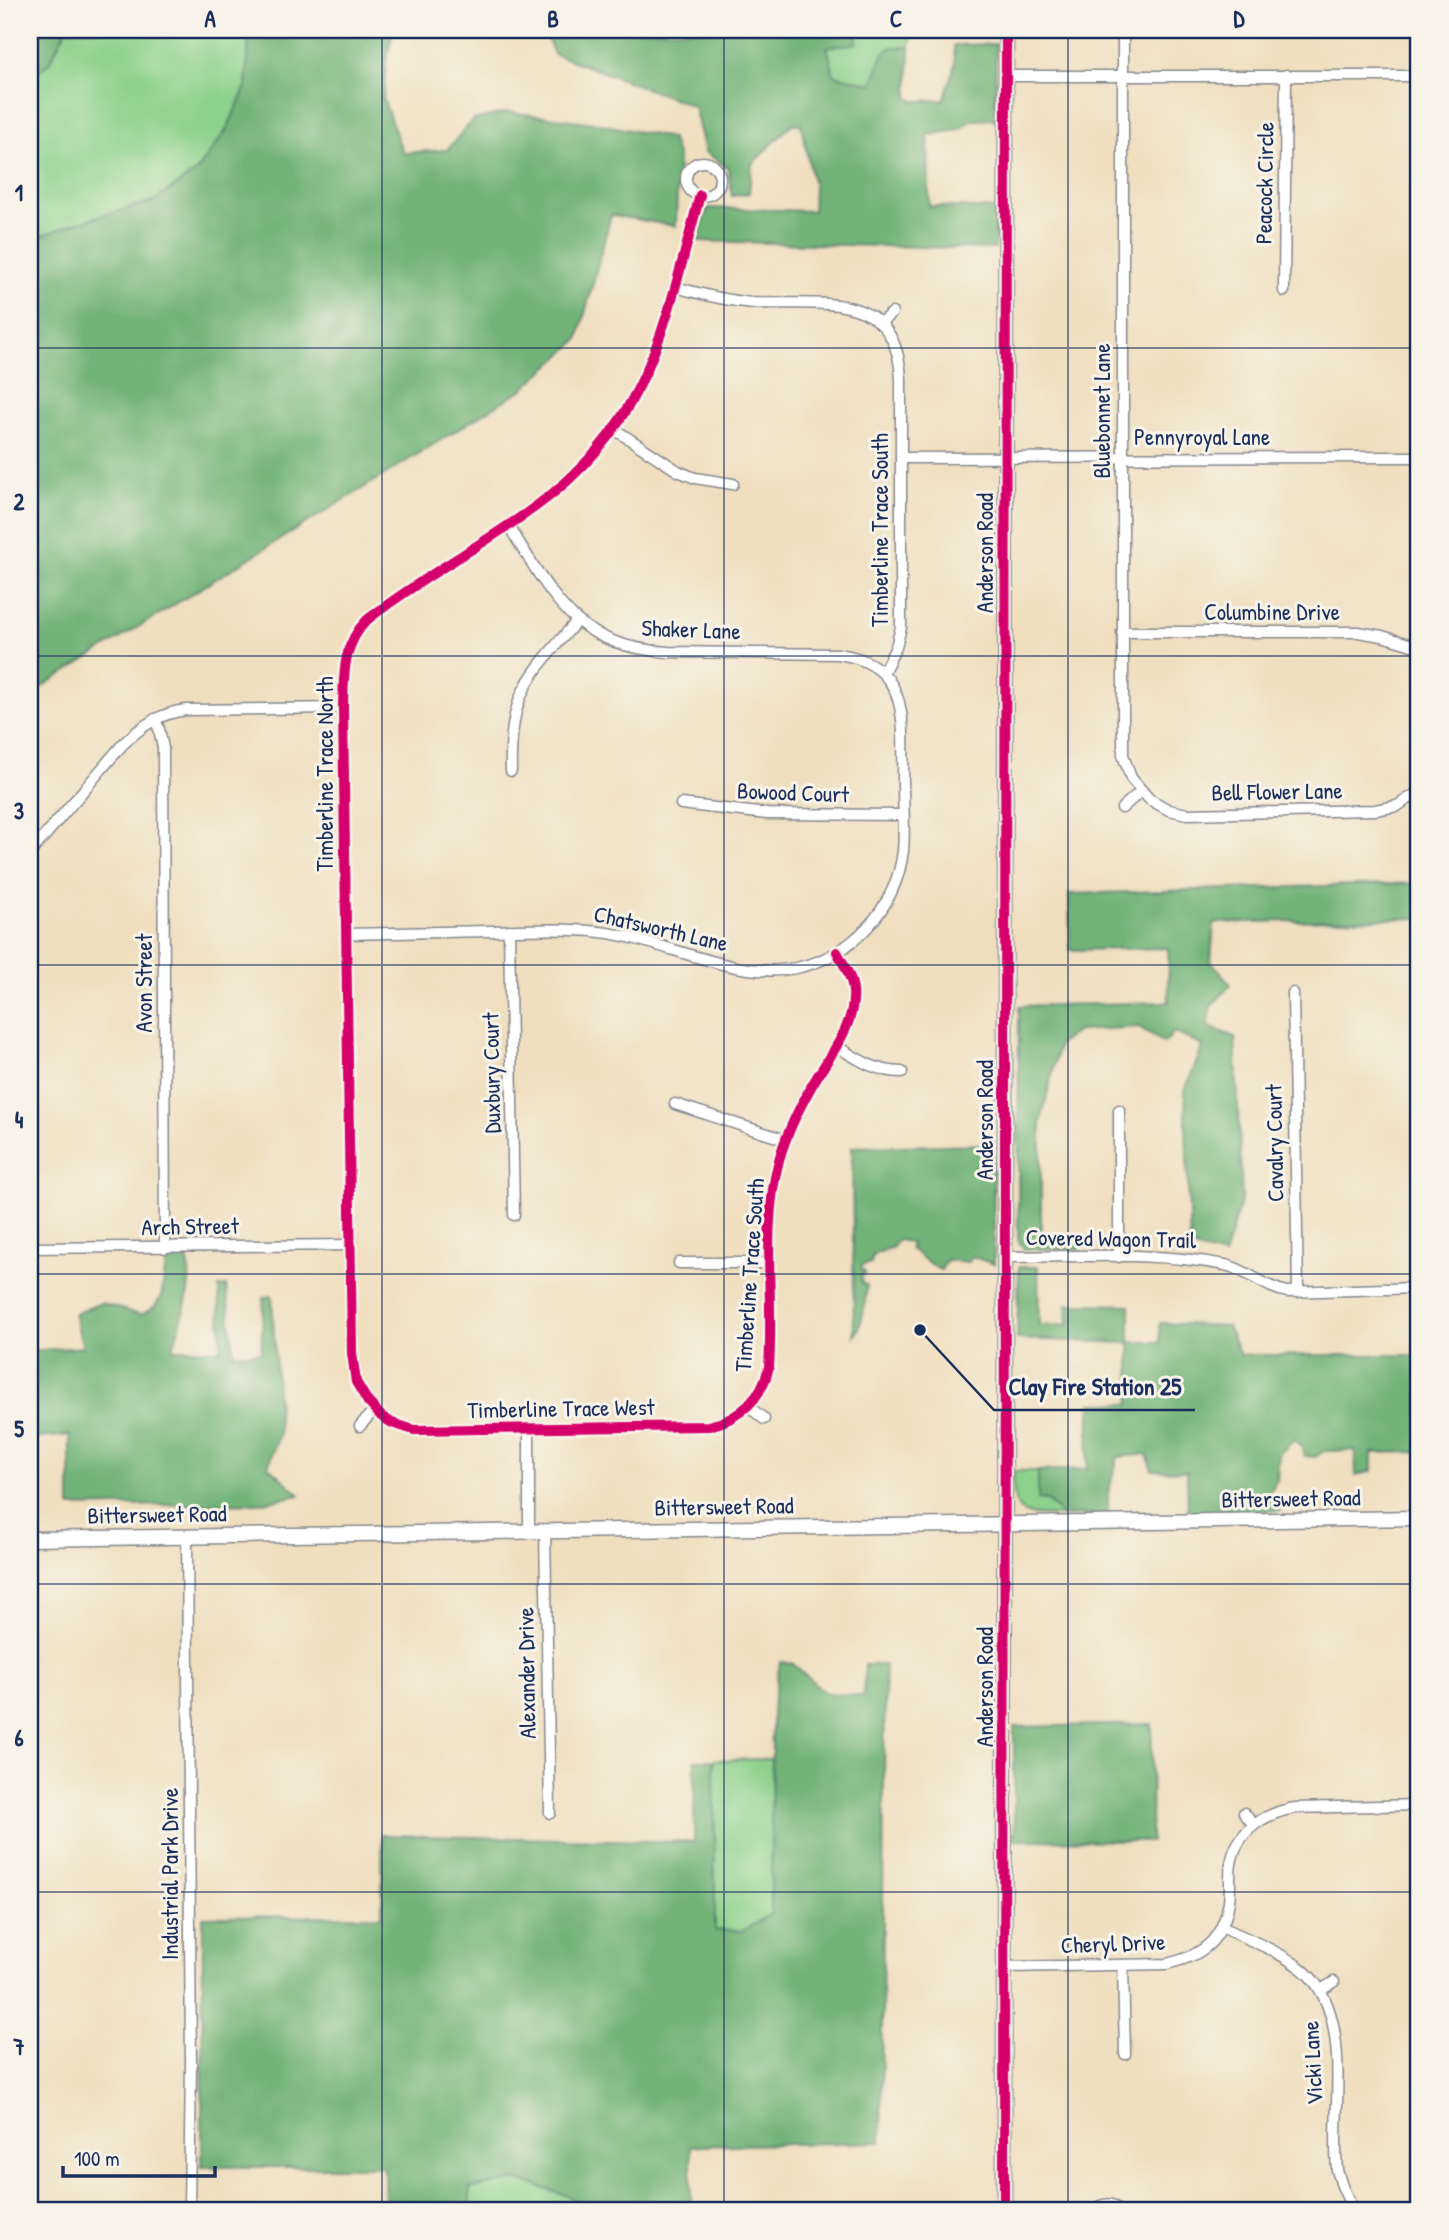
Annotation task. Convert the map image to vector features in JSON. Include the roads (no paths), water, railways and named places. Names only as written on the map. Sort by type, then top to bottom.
[{"type":"street","name":"Anderson Road","points":[[1004,2210],[1006,30]]},
{"type":"street","name":"Bluebonnet Lane","points":[[1124,30],[1123,755],[1126,766],[1140,790]]},
{"type":"street","name":"Peacock Circle","points":[[1284,291],[1286,75]]},
{"type":"street","points":[[1006,76],[1419,76]]},
{"type":"street","name":"Timberline Trace North","points":[[374,1410],[361,1391],[354,1370],[346,934],[346,654],[350,642],[373,615],[535,508],[570,479],[614,429],[649,368],[664,326],[700,195]]},
{"type":"street","points":[[675,287],[741,302],[837,303],[862,311],[876,320],[892,313]]},
{"type":"street","name":"Timberline Trace South","points":[[876,320],[892,339],[901,367],[901,627],[896,647],[883,673]]},
{"type":"street","points":[[614,429],[678,471],[695,478],[733,484]]},
{"type":"street","name":"Pennyroyal Lane","points":[[901,458],[1419,457]]},
{"type":"street","name":"Shaker Lane","points":[[508,525],[555,599],[576,622],[607,640],[634,649],[668,652],[838,654],[858,659],[883,673]]},
{"type":"street","points":[[511,771],[512,719],[520,695],[534,670],[576,622]]},
{"type":"street","name":"Columbine Drive","points":[[1122,632],[1358,632],[1419,647]]},
{"type":"street","points":[[837,952],[871,925],[887,901],[900,865],[903,719],[899,697],[883,673]]},
{"type":"street","points":[[30,853],[123,744],[164,714],[186,710],[344,708]]},
{"type":"street","name":"Avon Street","points":[[155,719],[163,748],[165,1248]]},
{"type":"street","points":[[1122,808],[1140,790]]},
{"type":"street","name":"Bell Flower Lane","points":[[1140,790],[1158,805],[1176,812],[1194,814],[1375,810],[1398,806],[1419,792]]},
{"type":"street","name":"Bowood Court","points":[[681,804],[766,814],[903,816]]},
{"type":"street","name":"Duxbury Court","points":[[509,930],[514,1215]]},
{"type":"street","name":"Chatsworth Lane","points":[[346,934],[576,930],[646,941],[740,968],[763,971],[812,964],[837,952]]},
{"type":"street","name":"Timberline Trace South","points":[[748,1406],[762,1388],[769,1367],[769,1233],[773,1188],[786,1140],[810,1088],[848,1023],[853,1000],[850,977],[837,952]]},
{"type":"street","name":"Cavalry Court","points":[[1293,993],[1298,1292]]},
{"type":"street","points":[[836,1046],[876,1069],[902,1072]]},
{"type":"street","points":[[674,1104],[786,1140]]},
{"type":"street","points":[[1119,1110],[1119,1257]]},
{"type":"street","name":"Arch Street","points":[[30,1248],[351,1245]]},
{"type":"street","name":"Covered Wagon Trail","points":[[1005,1257],[1174,1257],[1227,1265],[1247,1273],[1271,1288],[1298,1292],[1419,1288]]},
{"type":"street","points":[[679,1263],[770,1264]]},
{"type":"street","points":[[748,1406],[764,1419]]},
{"type":"street","name":"Timberline Trace West","points":[[374,1410],[392,1423],[414,1430],[529,1430],[709,1426],[736,1416],[748,1406]]},
{"type":"street","points":[[360,1426],[374,1410]]},
{"type":"street","points":[[529,1430],[529,1532]]},
{"type":"street","name":"Bittersweet Road","points":[[30,1539],[1419,1518]]},
{"type":"street","name":"Alexander Drive","points":[[545,1532],[550,1813]]},
{"type":"street","name":"Industrial Park Drive","points":[[187,1537],[190,2210]]},
{"type":"street","points":[[1222,1927],[1229,1899],[1231,1861],[1240,1840],[1254,1825],[1271,1814],[1295,1808],[1419,1805]]},
{"type":"street","points":[[1244,1813],[1254,1825]]},
{"type":"street","name":"Cheryl Drive","points":[[1005,1967],[1166,1964],[1190,1958],[1206,1948],[1222,1927]]},
{"type":"street","name":"Vicki Lane","points":[[1222,1927],[1296,1965],[1312,1978],[1321,1990],[1332,2015],[1336,2039],[1337,2169],[1353,2210]]},
{"type":"street","points":[[1123,1966],[1125,2054]]},
{"type":"street","points":[[1321,1990],[1334,1982]]},
{"type":"street","points":[[1096,2210],[1105,2204],[1118,2210]]},
{"type":"place","name":"Clay Fire Station 25","points":[[920,1330]]}]
